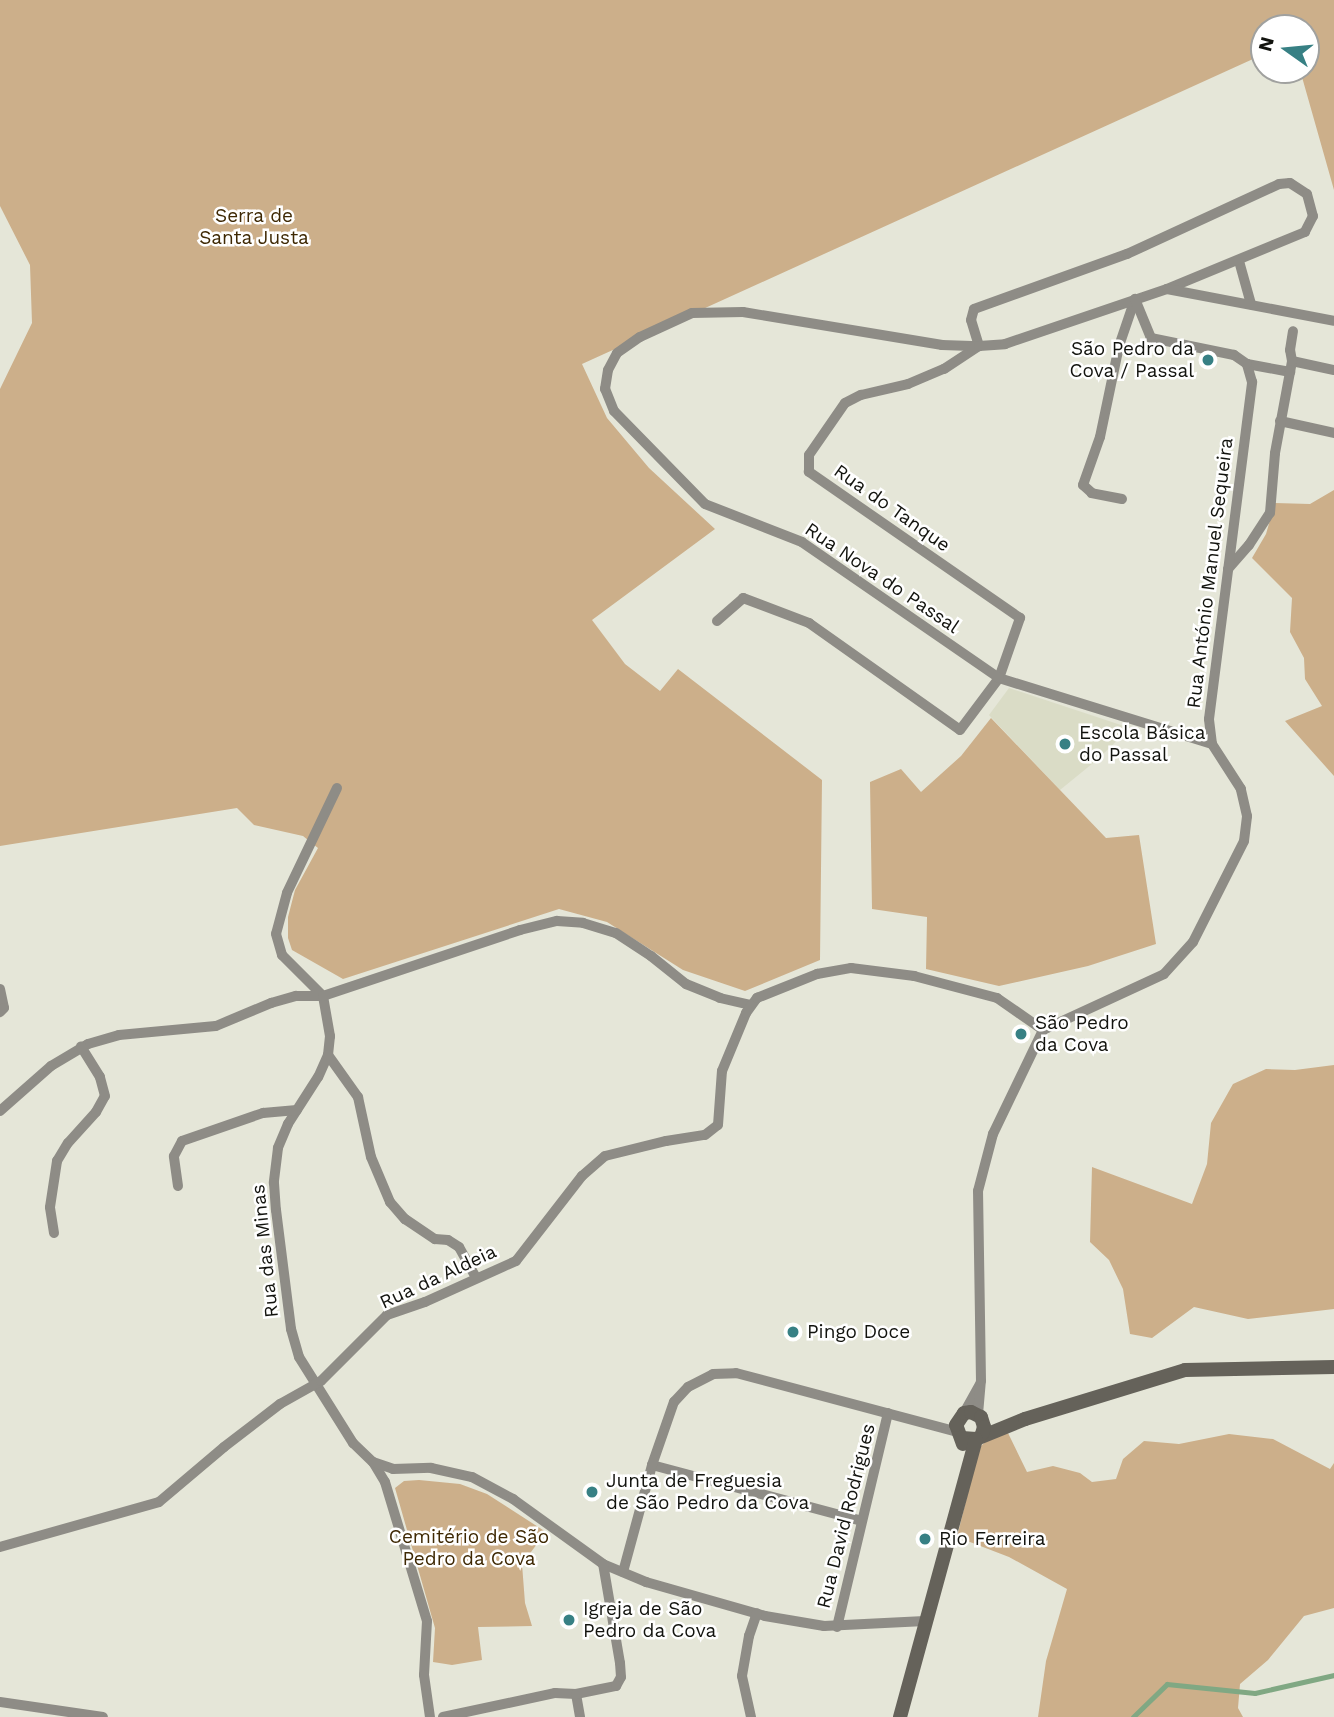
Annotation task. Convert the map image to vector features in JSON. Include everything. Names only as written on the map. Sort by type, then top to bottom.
[{"type":"street","name":"Rua Nova do Passal","points":[[979,346],[971,320],[974,309],[1128,254],[1279,184],[1299,186],[1307,194],[1313,216],[1305,232],[1167,289],[1005,344],[979,346],[943,345],[743,312],[692,313],[640,337],[617,353],[608,370],[605,389],[614,411],[705,504],[802,542],[999,678],[1212,744]]},
{"type":"street","points":[[1239,261],[1251,304]]},
{"type":"street","points":[[1167,289],[1334,321]]},
{"type":"street","points":[[1135,299],[1151,338],[1234,355],[1247,364],[1334,370]]},
{"type":"street","points":[[1122,499],[1092,493],[1083,485],[1100,437],[1119,346],[1135,299]]},
{"type":"street","points":[[1228,569],[1250,545],[1270,513],[1280,421],[1291,367],[1293,331]]},
{"type":"street","name":"Rua do Tanque","points":[[979,346],[944,369],[908,384],[861,395],[845,403],[809,455],[809,472],[1020,618],[999,678]]},
{"type":"street","name":"Rua António Manuel Sequeira","points":[[1043,1030],[1164,974],[1193,942],[1244,841],[1247,816],[1241,789],[1212,744],[1209,719],[1252,382],[1247,364]]},
{"type":"street","points":[[1280,421],[1334,433]]},
{"type":"street","points":[[718,621],[743,598],[809,623],[960,730],[999,678]]},
{"type":"street","points":[[323,996],[282,955],[276,934],[288,893],[337,788]]},
{"type":"street","points":[[0,1111],[51,1066],[81,1047],[119,1035],[216,1026],[296,996],[323,996],[557,921],[583,923],[616,933],[686,984],[720,998],[751,1005],[757,998],[817,974],[851,968],[915,976],[997,998],[1043,1030],[993,1134],[978,1191],[981,1381],[970,1426],[967,1466],[900,1717]]},
{"type":"street","points":[[0,989],[4,1008],[0,1012]]},
{"type":"street","name":"Rua das Minas","points":[[323,996],[330,1036],[328,1055],[278,1148],[274,1183],[291,1329],[299,1357],[315,1385],[353,1443],[373,1462],[385,1482],[427,1621],[424,1675],[430,1717]]},
{"type":"street","name":"Rua da Aldeia","points":[[0,1547],[159,1502],[270,1411],[315,1385],[387,1315],[425,1302],[516,1261],[582,1176],[605,1156],[666,1141],[705,1135],[718,1125],[722,1071],[751,1005]]},
{"type":"street","points":[[54,1233],[50,1207],[57,1161],[68,1143],[96,1112],[105,1096],[100,1077],[81,1047]]},
{"type":"street","points":[[328,1055],[358,1097],[371,1157],[390,1202],[405,1219],[435,1238],[448,1240],[459,1247],[476,1278]]},
{"type":"street","points":[[178,1185],[174,1156],[182,1141],[263,1113],[298,1110]]},
{"type":"street","points":[[623,1572],[652,1465],[674,1402],[688,1387],[713,1374],[736,1373],[939,1425],[970,1426],[1025,1419],[1185,1370],[1334,1367]]},
{"type":"street","name":"Rua David Rodrigues","points":[[837,1627],[888,1413]]},
{"type":"street","points":[[373,1462],[393,1469],[431,1468],[472,1476],[513,1499],[603,1564],[646,1582],[757,1614],[837,1627],[925,1621]]},
{"type":"street","points":[[652,1465],[862,1521]]},
{"type":"street","points":[[443,1717],[555,1693],[576,1694],[615,1686],[621,1677],[603,1564]]},
{"type":"street","points":[[751,1717],[742,1676],[749,1636],[757,1614]]},
{"type":"street","points":[[576,1694],[580,1717]]},
{"type":"street","points":[[0,1702],[103,1717]]},
{"type":"shaded area","name":"Escola Básica do Passal","points":[[1009,688],[1130,728],[1060,790],[989,715]]},
{"type":"green space","name":"Serra de Santa Justa","points":[[0,0],[1334,0],[1334,190],[1304,84],[1320,84],[1320,14],[1250,14],[1250,60],[582,364],[607,418],[649,468],[715,529],[592,620],[625,664],[660,691],[678,669],[822,780],[820,960],[745,991],[683,970],[607,922],[559,909],[343,979],[292,950],[288,938],[288,917],[295,890],[318,848],[303,836],[254,825],[237,808],[0,846],[0,389],[32,323],[30,265],[0,206]]},
{"type":"green space","points":[[1334,490],[1334,776],[1285,721],[1322,706],[1305,679],[1304,658],[1290,632],[1292,598],[1252,558],[1266,534],[1275,503],[1310,504]]},
{"type":"green space","points":[[991,718],[1106,838],[1139,835],[1156,944],[1088,966],[999,986],[926,969],[927,917],[872,909],[870,782],[901,769],[921,792],[961,756]]},
{"type":"green space","points":[[1334,1065],[1334,1309],[1248,1319],[1194,1307],[1152,1338],[1130,1334],[1123,1289],[1109,1260],[1090,1242],[1092,1167],[1192,1204],[1207,1164],[1211,1123],[1233,1084],[1266,1069],[1295,1070]]},
{"type":"green space","points":[[1008,1433],[1027,1472],[1053,1466],[1080,1473],[1092,1482],[1116,1479],[1123,1459],[1144,1441],[1179,1444],[1229,1434],[1273,1439],[1330,1469],[1334,1463],[1334,1608],[1304,1616],[1268,1660],[1240,1684],[1238,1708],[1243,1717],[1038,1717],[1046,1661],[1067,1589],[1009,1557],[957,1537],[979,1448],[987,1440]]},
{"type":"green space","name":"Cemitério de São Pedro da Cova","points":[[404,1481],[460,1484],[487,1494],[546,1532],[522,1564],[525,1603],[532,1626],[478,1627],[482,1660],[452,1665],[433,1662],[435,1628],[395,1488]]},
{"type":"waterway","points":[[1133,1717],[1167,1684],[1255,1693],[1334,1675]]},
{"type":"place","name":"São Pedro da Cova / Passal","points":[[1208,360]]},
{"type":"place","name":"Escola Básica do Passal","points":[[1065,744]]},
{"type":"place","name":"São Pedro da Cova","points":[[1021,1034]]},
{"type":"place","name":"Pingo Doce","points":[[793,1332]]},
{"type":"place","name":"Junta de Freguesia de São Pedro da Cova","points":[[592,1492]]},
{"type":"place","name":"Rio Ferreira","points":[[925,1539]]},
{"type":"place","name":"Igreja de São Pedro da Cova","points":[[569,1620]]}]
